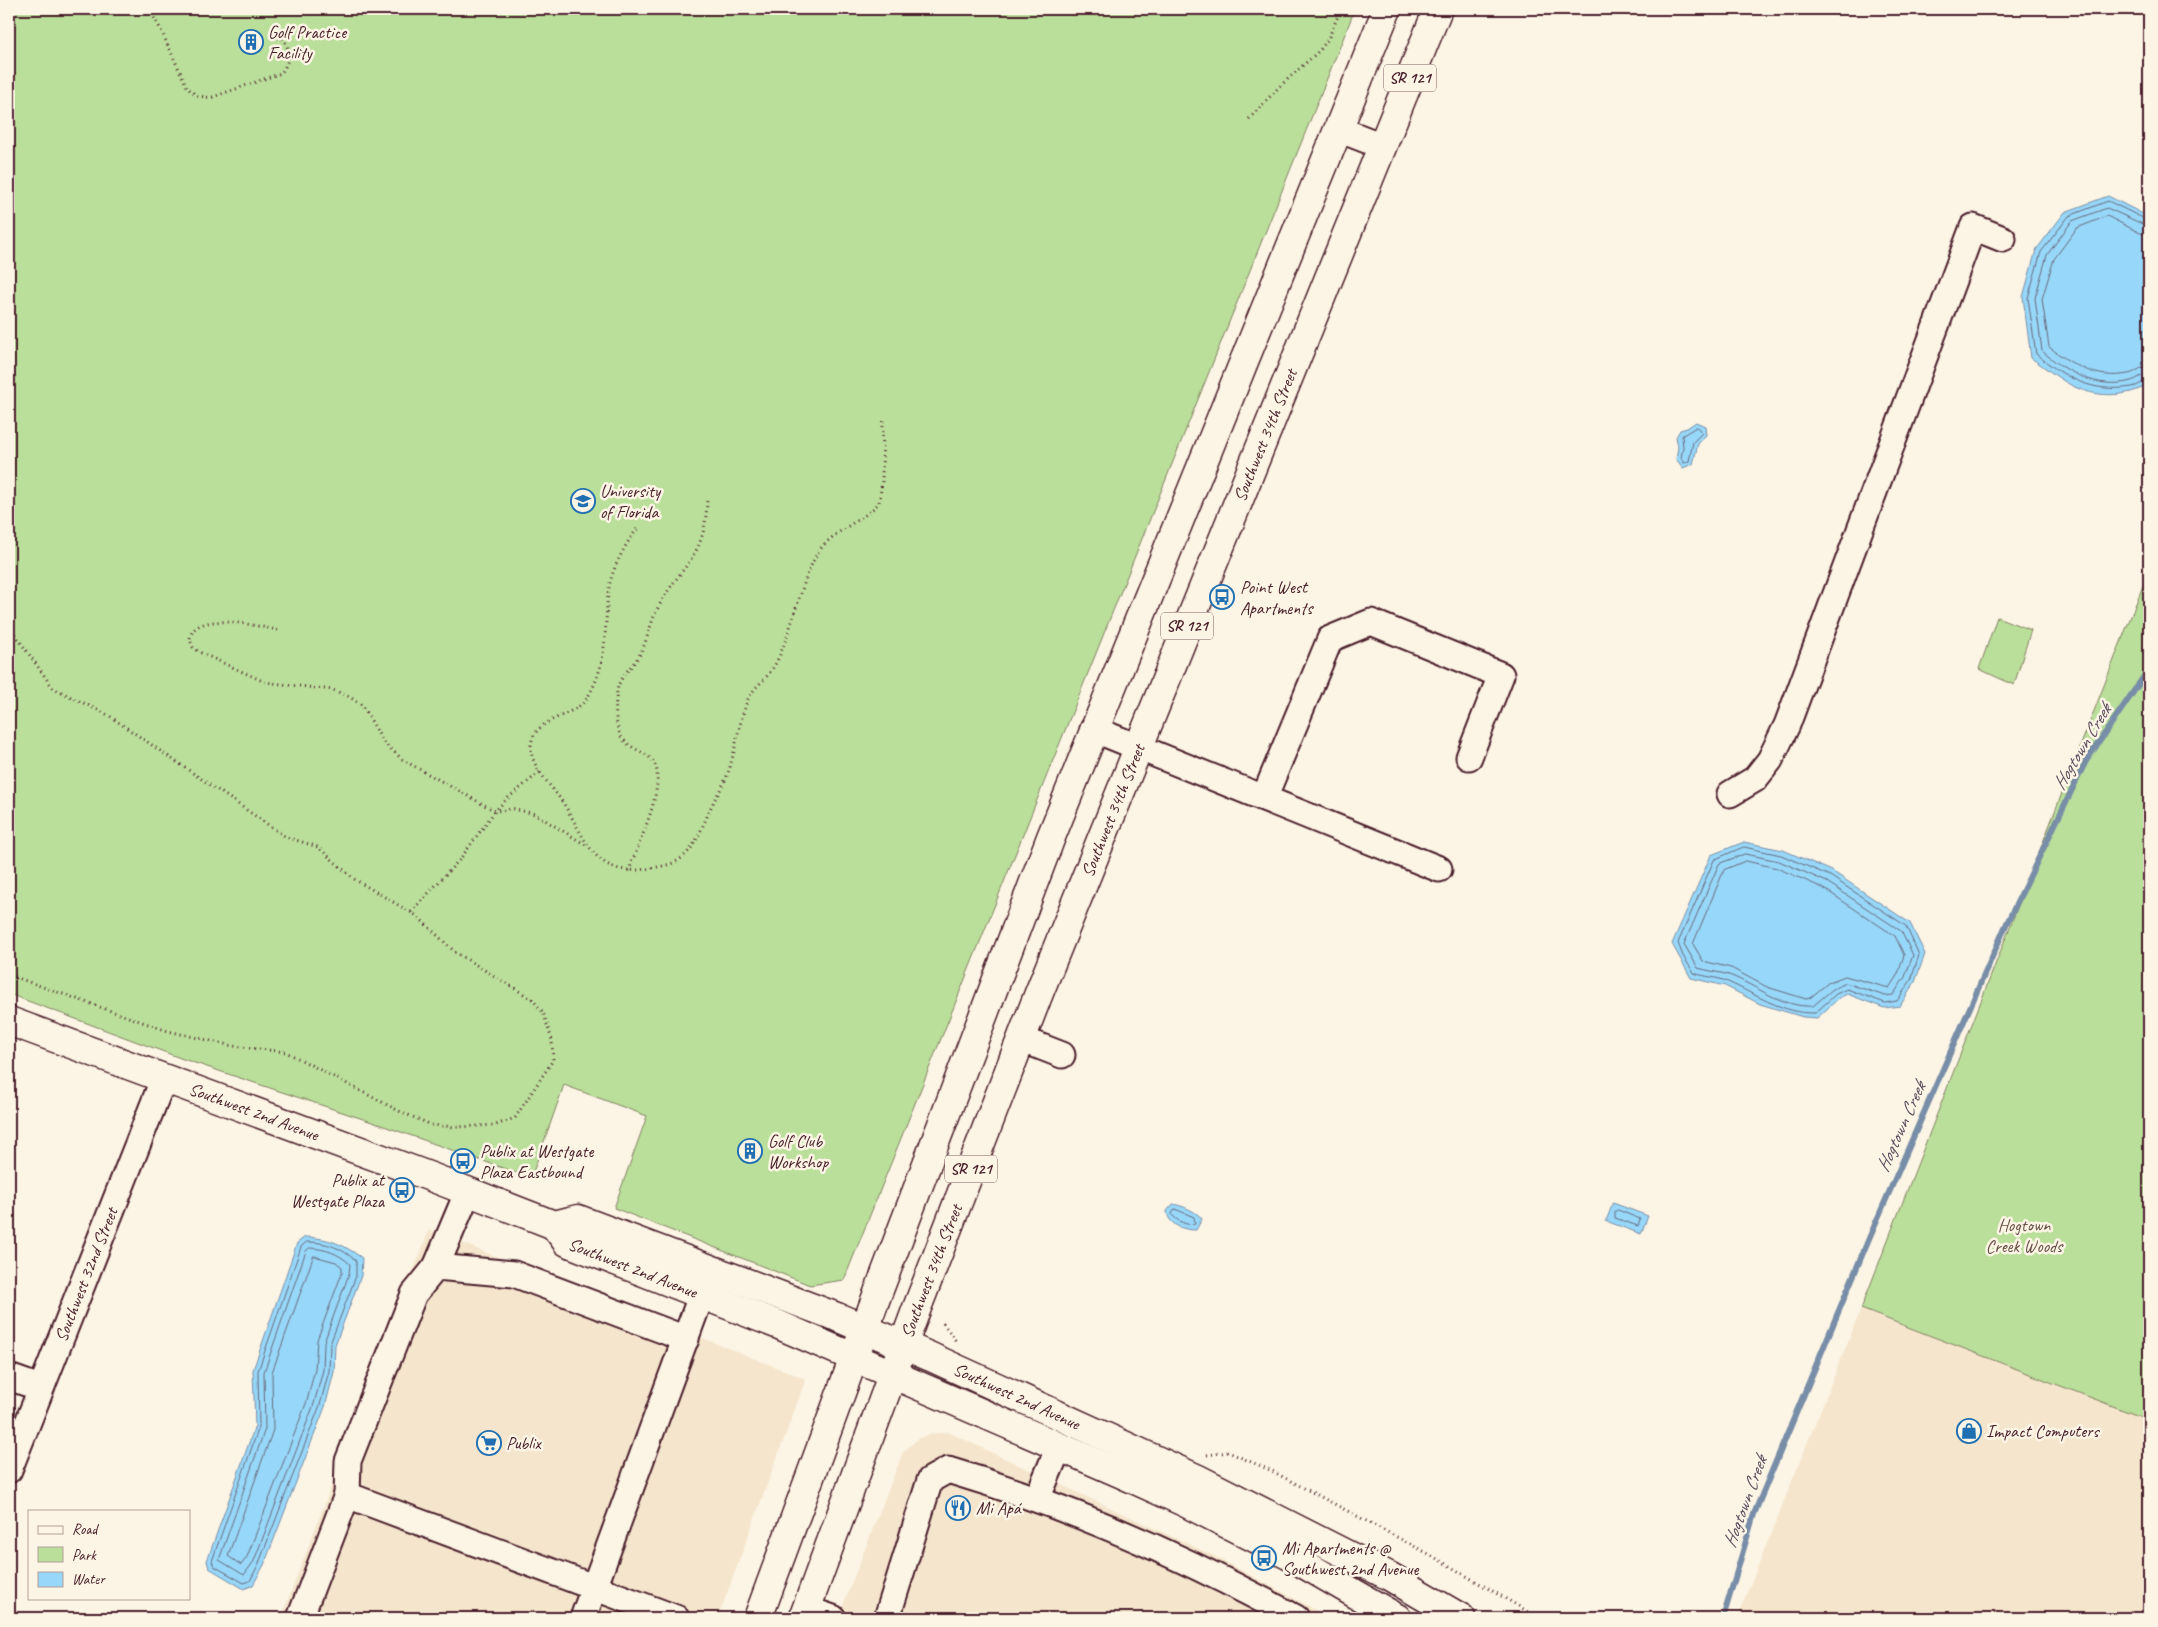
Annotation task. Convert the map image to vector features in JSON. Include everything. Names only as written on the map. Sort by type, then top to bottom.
[{"type":"main road","name":"SR 121","points":[[758,1618],[864,1329],[1093,729],[1387,9]]},
{"type":"main road","name":"Southwest 34th Street","points":[[804,1614],[892,1374],[1021,1039],[1138,746],[1438,9]]},
{"type":"main road","name":"Southwest 2nd Avenue","points":[[9,1021],[163,1080],[468,1191],[554,1225],[567,1242],[779,1325],[1186,1503],[1290,1556],[1397,1618]]},
{"type":"main road","name":"Southwest 2nd Avenue","points":[[554,1225],[578,1220],[903,1345],[1198,1479],[1389,1576],[1461,1618]]},
{"type":"street","points":[[1338,129],[1382,146]]},
{"type":"street","points":[[1730,794],[1755,779],[1770,760],[1788,725],[1973,227],[2003,239]]},
{"type":"street","points":[[1264,798],[1330,639],[1371,622],[1501,675],[1469,757]]},
{"type":"street","points":[[1093,729],[1439,869]]},
{"type":"street","points":[[1021,1039],[1062,1055]]},
{"type":"street","name":"Southwest 32nd Street","points":[[9,1470],[163,1080]]},
{"type":"street","points":[[300,1618],[347,1496],[348,1461],[414,1294],[436,1267],[468,1191]]},
{"type":"street","points":[[436,1267],[514,1274],[686,1339]]},
{"type":"street","points":[[583,1618],[701,1296]]},
{"type":"street","points":[[9,1376],[40,1388]]},
{"type":"street","points":[[1037,1499],[1059,1447]]},
{"type":"street","points":[[887,1618],[930,1480],[948,1470],[1037,1499],[1152,1544],[1296,1618]]},
{"type":"street","points":[[347,1496],[676,1618]]},
{"type":"street","points":[[804,1614],[833,1618]]},
{"type":"path","points":[[149,9],[160,28],[187,87],[193,93],[202,97],[213,97],[281,73],[288,60],[287,44],[282,38],[272,37]]},
{"type":"path","points":[[1249,119],[1279,87],[1320,50],[1328,39],[1341,9]]},
{"type":"path","points":[[278,630],[214,621],[194,628],[190,640],[193,647],[199,652],[265,682],[333,690],[350,697],[363,706],[382,742],[392,752],[431,777],[495,811],[514,809],[536,814],[555,824],[588,846],[608,866],[629,871],[661,866],[677,861],[693,844],[728,772],[749,697],[768,676],[778,657],[815,558],[831,538],[879,503],[882,482],[882,421]]},
{"type":"path","points":[[629,871],[652,806],[657,772],[656,765],[647,754],[629,744],[619,732],[617,690],[638,656],[658,606],[698,551],[704,532],[707,498]]},
{"type":"path","points":[[588,846],[564,804],[540,772],[532,750],[533,738],[549,722],[578,708],[598,679],[606,651],[608,592],[612,576],[620,554],[637,530]]},
{"type":"path","points":[[9,626],[54,688],[108,715],[286,837],[318,847],[354,879],[411,912],[451,949],[532,999],[543,1012],[552,1040],[553,1060],[519,1113],[509,1122],[468,1128],[432,1125],[401,1112],[286,1052],[233,1046],[168,1031],[9,975]]},
{"type":"path","points":[[411,912],[467,850],[495,811],[540,772]]},
{"type":"path","points":[[1203,1454],[1210,1456],[1228,1452],[1270,1470],[1427,1553],[1539,1618]]},
{"type":"shaded area","points":[[429,1230],[806,1379],[718,1618],[281,1618]]},
{"type":"shaded area","points":[[1861,1309],[2149,1420],[2149,1618],[1737,1618]]},
{"type":"shaded area","points":[[948,1432],[1212,1555],[1331,1618],[838,1618],[903,1452],[919,1438],[930,1434]]},
{"type":"green space","name":"University of Florida","points":[[9,9],[1355,9],[844,1280],[810,1285],[614,1208],[647,1116],[564,1085],[531,1178],[381,1125],[183,1059],[9,994]]},
{"type":"green space","name":"Hogtown Creek Woods","points":[[2149,570],[2149,1420],[1861,1309]]},
{"type":"green space","points":[[1997,617],[2031,630],[2014,685],[1979,669]]},
{"type":"water","points":[[2108,196],[2149,217],[2149,384],[2133,392],[2114,395],[2105,395],[2077,388],[2031,358],[2023,297],[2036,250],[2065,212]]},
{"type":"water","points":[[1696,422],[1705,426],[1706,435],[1698,444],[1693,464],[1683,468],[1676,459],[1678,447],[1676,437],[1680,430]]},
{"type":"water","points":[[1744,842],[1783,850],[1832,871],[1910,923],[1925,954],[1915,982],[1900,1006],[1884,1008],[1847,994],[1839,998],[1817,1018],[1803,1017],[1760,1004],[1725,986],[1691,978],[1672,944],[1711,855]]},
{"type":"water","points":[[1613,1203],[1648,1216],[1641,1234],[1606,1221]]},
{"type":"water","points":[[1173,1204],[1189,1209],[1200,1216],[1202,1219],[1196,1230],[1181,1228],[1170,1220],[1167,1211]]},
{"type":"water","points":[[305,1237],[329,1240],[355,1253],[362,1258],[361,1276],[335,1345],[334,1372],[325,1407],[264,1565],[253,1585],[244,1589],[209,1568],[207,1561],[255,1426],[253,1370],[297,1243]]},
{"type":"waterway","name":"Hogtown Creek","points":[[1723,1618],[1754,1514],[1870,1236],[2006,925],[2086,761],[2149,669]]},
{"type":"place","name":"Golf Practice Facility","points":[[251,42]]},
{"type":"place","name":"University of Florida","points":[[583,501]]},
{"type":"place","name":"Point West Apartments","points":[[1222,597]]},
{"type":"place","name":"Golf Club Workshop","points":[[750,1151]]},
{"type":"place","name":"Publix at Westgate Plaza Eastbound","points":[[463,1161]]},
{"type":"place","name":"Publix at Westgate Plaza","points":[[402,1190]]},
{"type":"place","name":"Impact Computers","points":[[1969,1431]]},
{"type":"place","name":"Publix","points":[[489,1443]]},
{"type":"place","name":"Mi Apá","points":[[958,1508]]},
{"type":"place","name":"Mi Apartments @ Southwest 2nd Avenue","points":[[1264,1558]]}]
